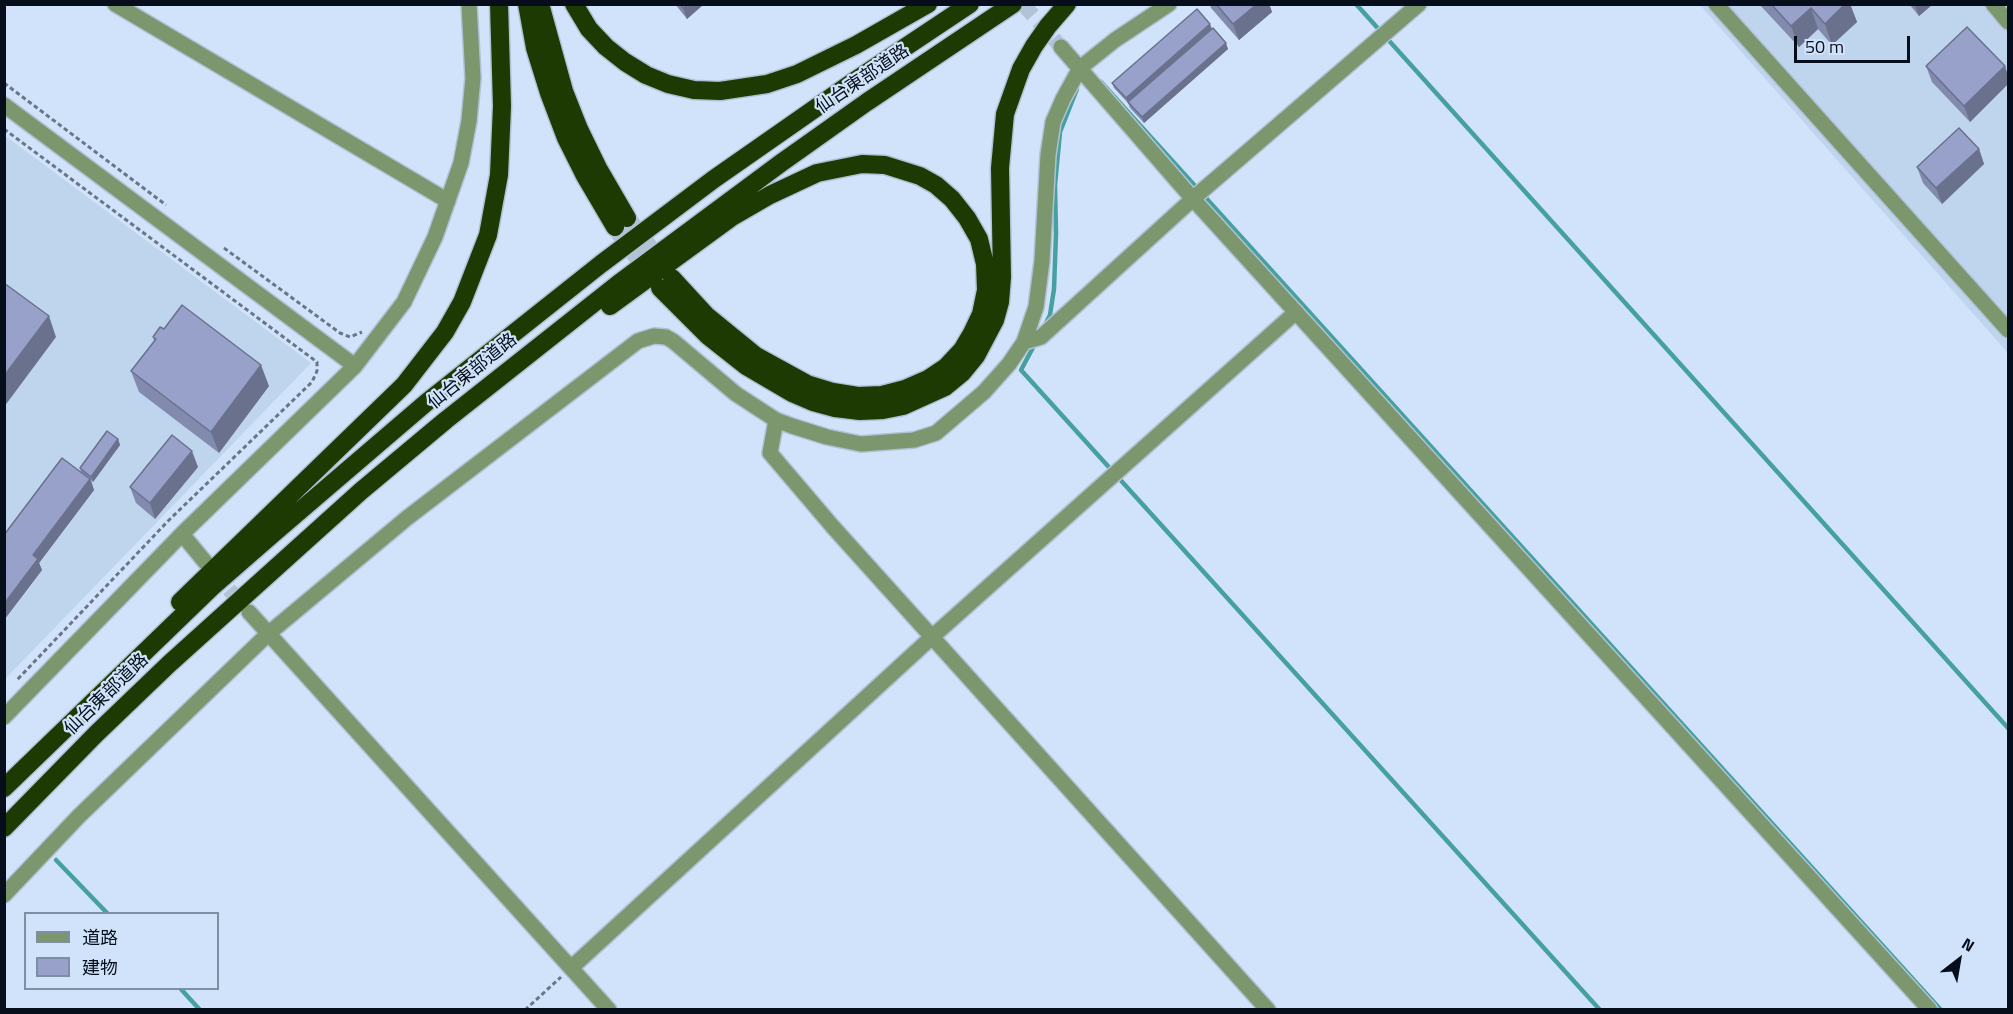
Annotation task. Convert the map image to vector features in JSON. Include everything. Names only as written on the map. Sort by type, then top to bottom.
[{"type":"highway","points":[[77,717],[144,640],[204,578],[404,385],[445,332],[476,270],[495,205],[501,142],[498,4]]},
{"type":"highway","points":[[527,4],[535,48],[566,138],[585,176],[621,222],[564,91],[540,4]]},
{"type":"highway","points":[[574,4],[589,29],[606,47],[646,75],[668,84],[694,90],[720,91],[767,84],[797,74],[856,45],[928,4]]},
{"type":"highway","name":"仙台東部道路","points":[[4,788],[274,532],[427,402],[659,220],[740,161],[970,4]]},
{"type":"highway","name":"仙台東部道路","points":[[4,828],[96,734],[195,640],[361,491],[446,420],[618,284],[772,169],[1013,4]]},
{"type":"highway","points":[[446,420],[547,354],[732,217],[795,182],[817,173],[862,164],[885,165],[920,176],[936,185],[952,199],[967,218],[979,239],[985,264],[986,290],[981,314],[962,350],[946,367],[928,379],[904,389],[858,396],[833,392],[807,384],[756,356],[666,283],[708,336],[746,366],[792,393],[813,402],[860,411],[883,410],[903,406],[945,387],[962,373],[976,356],[995,320],[1000,302],[1002,277],[1000,168],[1005,114],[1021,69],[1030,53],[1048,26],[1067,4]]},
{"type":"street","points":[[115,4],[448,201]]},
{"type":"street","points":[[4,717],[182,534],[355,366],[404,302],[435,237],[461,163],[469,121],[473,78],[469,4]]},
{"type":"street","points":[[1032,340],[1042,261],[1048,156],[1053,122],[1080,68],[1115,40],[1169,4]]},
{"type":"street","points":[[4,895],[79,816],[268,634],[407,518],[638,340],[654,336],[666,337],[736,394],[776,420],[827,436],[861,444],[914,440],[936,433],[984,392],[1032,340],[1419,4]]},
{"type":"street","points":[[1716,4],[2008,330]]},
{"type":"street","points":[[1993,4],[2008,22]]},
{"type":"street","points":[[1061,46],[1198,194],[1296,312],[1930,1010]]},
{"type":"street","points":[[4,105],[355,366]]},
{"type":"street","points":[[571,968],[932,637],[1296,312]]},
{"type":"street","points":[[776,420],[770,453],[833,528],[1268,1010]]},
{"type":"street","points":[[182,534],[206,562]]},
{"type":"street","points":[[249,612],[609,1010]]},
{"type":"path","points":[[4,83],[171,208]]},
{"type":"path","points":[[4,129],[317,362],[317,371],[312,382],[169,520],[10,687]]},
{"type":"path","points":[[216,242],[340,333],[350,337],[372,328],[385,329]]},
{"type":"path","points":[[525,1010],[571,968]]},
{"type":"shaded area","points":[[1700,5],[2008,5],[2008,353]]},
{"type":"shaded area","points":[[4,135],[311,363],[5,679],[4,679]]},
{"type":"building","points":[[1216,4],[1257,4],[1233,24]]},
{"type":"building","points":[[1771,4],[1845,4],[1825,24],[1811,8],[1791,26]]},
{"type":"building","points":[[1197,9],[1210,24],[1126,98],[1112,83]]},
{"type":"building","points":[[1967,27],[2005,66],[1964,106],[1926,66]]},
{"type":"building","points":[[1213,28],[1226,43],[1142,117],[1128,102]]},
{"type":"building","points":[[1959,128],[1979,149],[1936,188],[1917,167]]},
{"type":"building","points":[[4,283],[49,316],[4,376]]},
{"type":"building","points":[[182,305],[261,365],[211,432],[131,371],[156,339],[153,337],[160,327],[164,329]]},
{"type":"building","points":[[107,431],[118,439],[91,477],[80,468]]},
{"type":"building","points":[[172,435],[192,451],[150,503],[130,487]]},
{"type":"building","points":[[62,458],[90,479],[33,555],[38,559],[4,604],[4,535]]},
{"type":"waterway","points":[[1356,4],[2008,728]]},
{"type":"waterway","points":[[1101,82],[1941,1010]]},
{"type":"waterway","points":[[1044,327],[1050,315],[1054,289],[1055,185],[1060,132],[1077,89]]},
{"type":"waterway","points":[[1036,342],[1021,370],[1600,1010]]},
{"type":"waterway","points":[[56,860],[106,912]]},
{"type":"waterway","points":[[182,990],[200,1010]]},
{"type":"tunnel","points":[[1023,4],[1061,47]]},
{"type":"tunnel","points":[[627,218],[664,267]]},
{"type":"tunnel","points":[[615,227],[652,277]]},
{"type":"tunnel","points":[[214,572],[245,608]]}]
